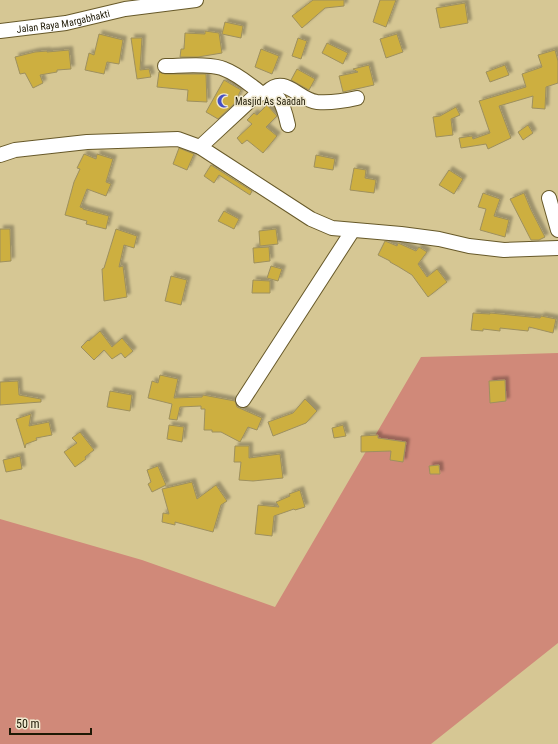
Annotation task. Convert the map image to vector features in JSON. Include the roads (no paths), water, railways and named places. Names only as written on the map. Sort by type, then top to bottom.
[{"type":"street","name":"Jalan Raya Margabhakti","points":[[0,31],[66,23],[125,9],[196,0]]},
{"type":"street","points":[[165,66],[191,65],[223,68],[264,92],[278,97],[284,108],[288,125]]},
{"type":"street","points":[[200,147],[255,96],[272,87],[283,86],[295,91],[306,100],[316,102],[343,101],[357,98]]},
{"type":"street","points":[[0,155],[15,150],[111,140],[178,138],[200,147],[311,219],[332,228],[401,234],[439,239],[469,246],[504,250],[558,248]]},
{"type":"street","points":[[549,198],[558,230]]},
{"type":"street","points":[[243,400],[352,230]]},
{"type":"place","name":"Masjid As Saadah","points":[[224,101]]}]
